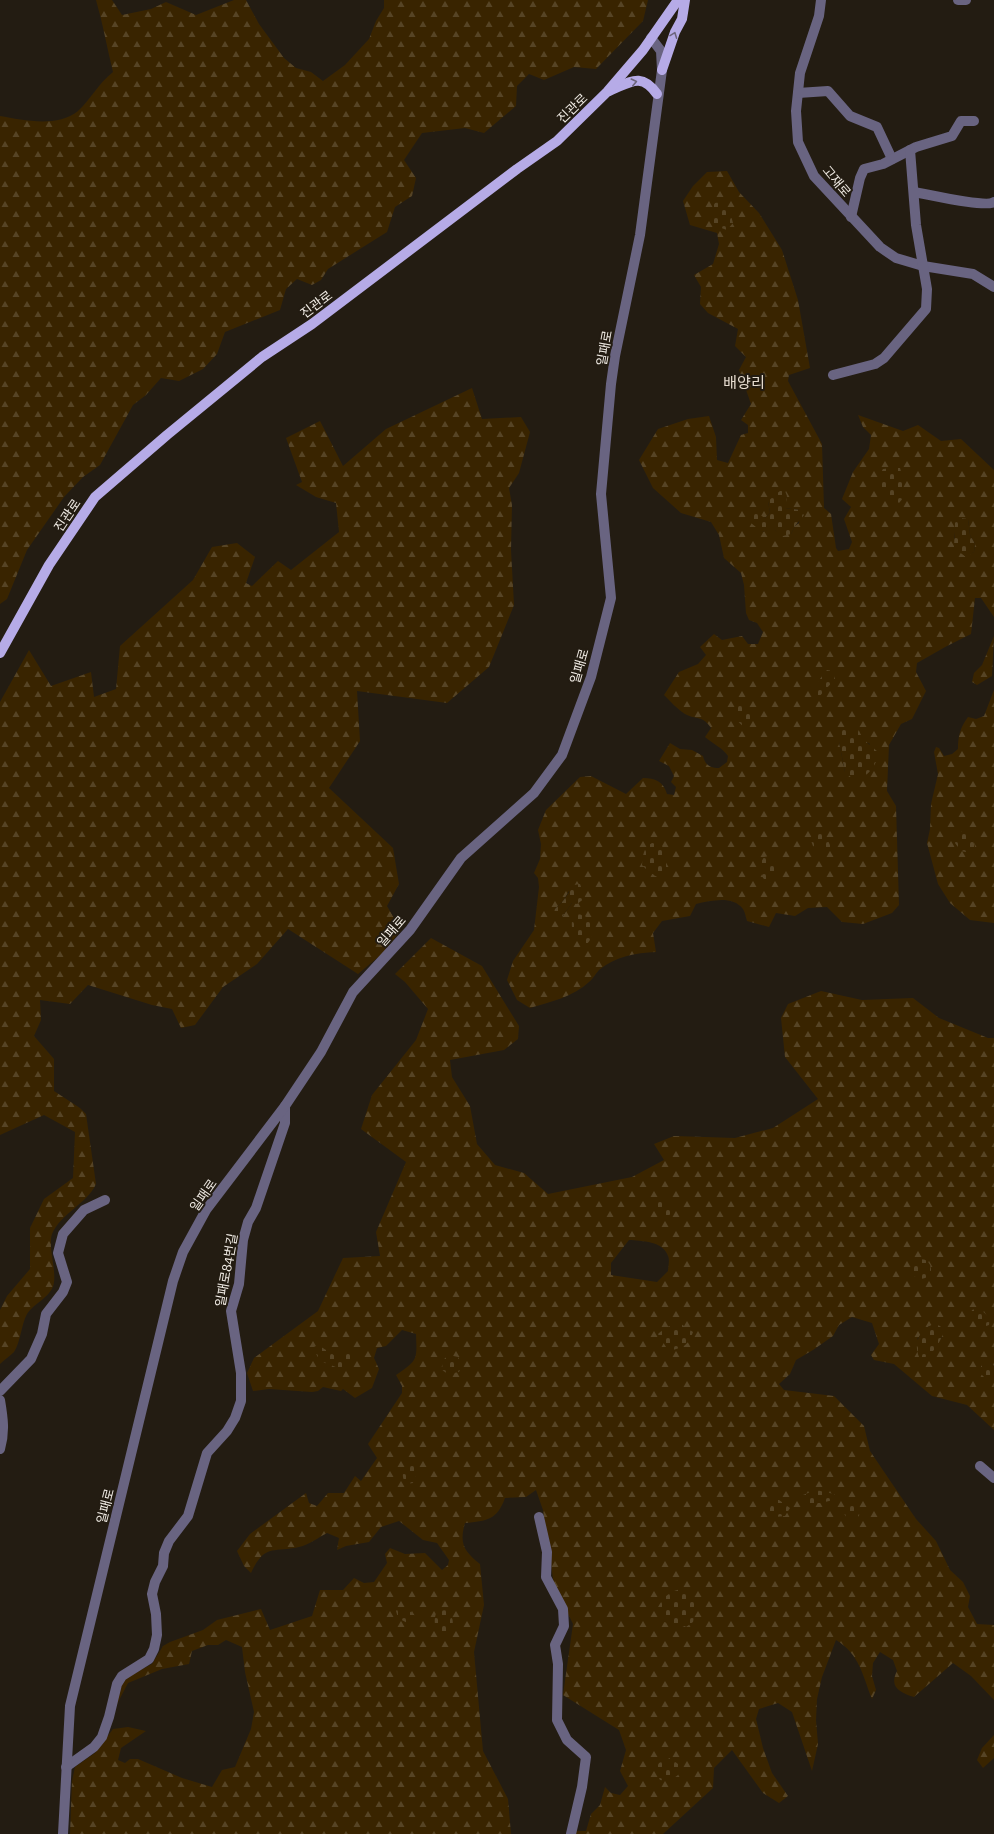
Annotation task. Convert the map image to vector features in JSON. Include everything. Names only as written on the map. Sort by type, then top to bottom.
[{"type":"main road","name":"진관로","points":[[0,653],[49,565],[94,497],[262,357],[312,324],[557,141],[607,92],[651,38],[678,0]]},
{"type":"main road","points":[[662,70],[675,32],[682,18],[685,0]]},
{"type":"main road","points":[[607,92],[641,80],[649,84],[657,94]]},
{"type":"street","name":"고재로","points":[[821,0],[819,16],[800,73],[796,111],[798,142],[814,176],[880,248],[896,258],[923,266],[973,274],[994,287]]},
{"type":"street","points":[[958,0],[966,0]]},
{"type":"street","name":"일패로","points":[[63,1834],[70,1706],[173,1281],[183,1252],[206,1210],[286,1106],[320,1052],[353,992],[410,930],[461,858],[534,793],[562,755],[592,676],[611,598],[601,494],[611,384],[615,356],[640,236],[657,94],[662,70],[661,51],[651,38]]},
{"type":"street","points":[[798,93],[828,91],[850,116],[877,128],[892,159]]},
{"type":"street","points":[[851,218],[863,171],[866,168],[883,164],[910,150],[952,136],[961,121],[974,121]]},
{"type":"street","points":[[833,375],[880,362],[926,309],[927,294],[916,225],[910,150]]},
{"type":"street","points":[[914,192],[968,202],[989,204],[994,202]]},
{"type":"street","name":"일패로84번길","points":[[66,1767],[94,1747],[102,1737],[109,1717],[117,1684],[122,1676],[149,1659],[154,1649],[156,1614],[152,1594],[155,1582],[163,1566],[164,1553],[169,1541],[188,1516],[207,1453],[235,1418],[241,1401],[241,1373],[231,1311],[239,1284],[243,1240],[248,1222],[256,1208],[285,1123],[286,1106]]},
{"type":"street","points":[[0,1391],[31,1359],[42,1334],[46,1314],[63,1292],[67,1282],[58,1253],[63,1234],[84,1210],[105,1200]]},
{"type":"street","points":[[0,1400],[4,1421],[4,1436],[0,1449]]},
{"type":"street","points":[[980,1466],[994,1478]]},
{"type":"street","points":[[538,1517],[547,1552],[546,1577],[563,1609],[564,1626],[555,1645],[558,1664],[557,1720],[567,1740],[586,1757],[582,1787],[571,1834]]},
{"type":"green space","points":[[96,0],[112,0],[122,15],[151,9],[166,2],[196,15],[234,0],[246,0],[259,24],[284,58],[296,68],[311,72],[323,81],[345,65],[369,39],[376,21],[384,8],[384,0],[648,0],[643,21],[596,69],[574,67],[544,80],[529,74],[517,86],[516,106],[484,133],[465,128],[422,133],[404,160],[416,178],[412,196],[395,207],[387,232],[328,269],[321,280],[312,285],[297,279],[286,289],[280,310],[225,332],[217,354],[203,369],[179,381],[161,378],[146,395],[133,405],[100,465],[83,477],[64,497],[27,550],[7,599],[0,604],[0,116],[29,121],[60,120],[78,111],[113,72]]},
{"type":"green space","points":[[727,171],[739,192],[759,213],[782,250],[798,300],[810,368],[789,375],[788,381],[822,444],[824,508],[831,514],[836,548],[838,551],[849,549],[852,542],[844,519],[851,507],[842,499],[853,472],[869,449],[871,435],[863,427],[858,415],[903,431],[918,425],[941,441],[961,439],[994,470],[994,617],[981,598],[975,598],[971,634],[917,663],[916,672],[926,691],[912,719],[901,724],[889,745],[887,791],[896,806],[899,905],[892,913],[863,924],[842,922],[827,907],[808,908],[795,916],[776,913],[769,927],[747,921],[743,909],[727,900],[696,904],[690,916],[662,921],[653,933],[656,952],[633,954],[612,961],[599,970],[590,981],[576,992],[530,1008],[517,1000],[507,980],[513,961],[534,930],[539,887],[538,878],[534,873],[540,859],[541,844],[538,830],[546,810],[580,777],[591,776],[626,794],[643,778],[651,779],[661,783],[667,794],[674,795],[676,787],[671,782],[674,776],[669,766],[659,761],[670,743],[680,749],[692,750],[703,756],[705,762],[711,767],[719,768],[727,762],[728,756],[726,753],[705,737],[711,728],[708,724],[702,719],[685,714],[664,695],[679,672],[698,664],[706,655],[700,647],[714,634],[722,640],[742,636],[748,644],[758,644],[763,632],[757,623],[749,620],[746,613],[744,585],[741,573],[724,558],[719,535],[711,522],[681,513],[653,488],[639,460],[658,429],[688,419],[709,416],[716,437],[717,460],[728,463],[741,435],[748,433],[748,425],[741,420],[751,404],[739,370],[746,357],[735,346],[738,329],[708,313],[700,304],[701,287],[694,275],[713,264],[719,244],[717,233],[690,225],[683,201],[693,186],[707,172]],"holes":[[[768,501],[785,508],[800,510],[799,523],[795,526],[791,534],[776,531],[773,528],[762,532],[760,517],[765,518],[770,513]],[[968,519],[970,535],[975,544],[974,552],[965,556],[954,538],[955,532]],[[862,740],[870,744],[845,772],[839,742]],[[569,891],[572,903],[562,917],[555,909],[563,901]]]},
{"type":"green space","points":[[721,202],[730,212],[733,223],[727,230],[717,226],[711,217],[712,208],[715,203]]},
{"type":"green space","points":[[472,388],[482,419],[521,417],[530,432],[519,473],[509,488],[512,505],[511,550],[514,605],[489,667],[447,703],[357,691],[360,741],[329,788],[393,848],[399,884],[387,906],[401,930],[383,953],[358,974],[288,929],[257,964],[223,987],[195,1025],[181,1028],[172,1009],[152,1005],[88,985],[70,1004],[40,1000],[41,1020],[34,1036],[54,1059],[54,1091],[80,1108],[86,1114],[96,1184],[87,1197],[61,1220],[52,1234],[51,1245],[54,1277],[53,1287],[47,1295],[27,1314],[14,1352],[0,1364],[0,1310],[7,1296],[30,1269],[30,1228],[44,1199],[73,1178],[75,1132],[44,1115],[0,1135],[0,702],[29,650],[51,686],[91,672],[94,697],[116,689],[120,646],[193,580],[212,547],[237,543],[255,557],[246,583],[252,586],[278,561],[291,570],[339,532],[336,503],[316,497],[296,485],[302,482],[286,438],[320,421],[343,466],[386,429]]},
{"type":"green space","points":[[900,468],[901,472],[904,497],[899,503],[890,495],[881,494],[877,485],[883,469]]},
{"type":"green space","points":[[780,491],[785,491],[787,496],[785,508],[800,510],[804,515],[795,526],[791,534],[783,536],[773,529],[762,532],[751,523],[752,515],[757,513],[765,518],[770,513],[768,501]]},
{"type":"green space","points":[[959,518],[968,519],[970,535],[975,544],[974,552],[966,557],[954,548],[955,523]]},
{"type":"green space","points":[[994,636],[992,676],[977,685],[972,682],[974,673],[982,665]]},
{"type":"green space","points":[[827,670],[832,671],[835,679],[817,699],[812,694],[816,684]]},
{"type":"green space","points":[[994,690],[994,923],[970,920],[950,903],[938,884],[927,843],[930,829],[931,804],[938,774],[934,752],[936,747],[939,748],[944,756],[952,754],[958,749],[960,732],[965,721],[968,717],[976,719],[984,716]]},
{"type":"green space","points":[[739,705],[746,705],[751,711],[752,721],[744,727],[735,719],[734,713]]},
{"type":"green space","points":[[848,727],[858,728],[864,739],[880,754],[873,768],[867,774],[853,779],[845,772],[839,742],[841,731]]},
{"type":"green space","points":[[963,830],[968,831],[973,838],[975,847],[970,853],[961,851],[955,843],[957,836]]},
{"type":"green space","points":[[815,832],[822,832],[828,840],[831,848],[827,851],[813,846],[810,838]]},
{"type":"green space","points":[[652,843],[661,845],[666,851],[666,875],[659,878],[650,873],[642,865],[645,850]]},
{"type":"green space","points":[[770,856],[780,865],[777,878],[769,883],[763,878],[759,866],[764,857]]},
{"type":"green space","points":[[580,884],[585,898],[577,904],[572,903],[562,917],[557,920],[553,917],[555,909],[563,901],[574,885]]},
{"type":"green space","points":[[577,914],[588,918],[593,926],[592,936],[585,946],[576,939],[572,929],[572,920]]},
{"type":"green space","points":[[431,938],[482,966],[519,1026],[518,1039],[504,1050],[450,1060],[452,1077],[470,1106],[477,1144],[495,1165],[524,1173],[548,1194],[632,1177],[664,1160],[654,1144],[674,1136],[735,1138],[773,1128],[818,1099],[785,1057],[781,1018],[788,1004],[821,991],[862,1000],[913,998],[939,1018],[988,1038],[994,1038],[994,1366],[990,1363],[991,1379],[994,1379],[994,1430],[967,1405],[932,1396],[894,1364],[874,1360],[871,1355],[879,1344],[872,1323],[852,1317],[839,1325],[833,1336],[796,1360],[790,1374],[779,1384],[784,1390],[834,1396],[864,1426],[870,1451],[916,1519],[936,1541],[950,1570],[963,1582],[970,1596],[968,1607],[977,1624],[994,1625],[994,1700],[971,1676],[953,1663],[914,1697],[909,1695],[900,1691],[895,1685],[894,1681],[897,1671],[893,1660],[880,1652],[873,1663],[872,1676],[876,1690],[872,1699],[863,1673],[855,1659],[844,1646],[836,1640],[822,1677],[817,1699],[816,1720],[818,1744],[812,1771],[792,1712],[778,1703],[759,1709],[756,1719],[763,1748],[772,1773],[788,1796],[779,1803],[763,1793],[732,1750],[714,1768],[713,1788],[663,1834],[576,1834],[576,1831],[586,1831],[591,1814],[600,1805],[605,1787],[611,1793],[620,1795],[628,1786],[620,1771],[626,1750],[619,1730],[563,1695],[573,1624],[554,1585],[543,1510],[536,1490],[526,1497],[505,1498],[495,1515],[485,1520],[465,1523],[463,1530],[464,1546],[470,1555],[480,1564],[484,1605],[474,1652],[483,1751],[508,1799],[511,1834],[70,1834],[72,1781],[75,1767],[95,1753],[113,1729],[128,1727],[146,1731],[121,1748],[118,1760],[125,1763],[130,1759],[138,1759],[182,1778],[212,1787],[222,1770],[235,1767],[251,1729],[254,1712],[245,1672],[242,1647],[226,1640],[218,1645],[208,1645],[192,1651],[189,1664],[162,1669],[128,1683],[115,1708],[120,1686],[126,1678],[152,1664],[163,1646],[203,1630],[217,1620],[261,1609],[270,1630],[312,1616],[320,1590],[343,1590],[354,1578],[364,1583],[374,1582],[387,1563],[385,1554],[390,1548],[405,1554],[425,1553],[442,1570],[448,1565],[449,1560],[437,1543],[423,1540],[399,1521],[381,1527],[369,1542],[346,1546],[337,1550],[339,1538],[327,1533],[303,1546],[270,1551],[261,1557],[251,1573],[244,1566],[237,1551],[250,1534],[306,1493],[309,1503],[317,1506],[328,1493],[344,1493],[355,1476],[361,1481],[377,1458],[368,1444],[402,1393],[402,1386],[396,1375],[409,1366],[415,1359],[416,1334],[402,1330],[386,1346],[377,1348],[374,1358],[379,1369],[372,1388],[355,1398],[343,1389],[341,1391],[323,1387],[318,1391],[312,1392],[269,1389],[253,1391],[247,1373],[254,1358],[318,1311],[343,1258],[380,1256],[376,1232],[406,1162],[361,1129],[372,1095],[416,1040],[428,1009],[405,982],[395,974]],"holes":[[[629,1240],[652,1243],[662,1247],[665,1251],[669,1259],[668,1271],[657,1282],[611,1275],[611,1263]],[[929,1326],[942,1337],[935,1347],[917,1339]]]},
{"type":"green space","points":[[657,1198],[669,1200],[673,1208],[669,1216],[660,1213],[653,1204]]},
{"type":"green space","points":[[917,1259],[925,1259],[931,1265],[931,1273],[925,1279],[917,1279],[911,1273],[911,1265]]},
{"type":"green space","points":[[979,1308],[990,1318],[989,1325],[983,1327],[970,1317],[972,1310]]},
{"type":"green space","points":[[681,1324],[693,1332],[690,1339],[686,1344],[677,1349],[673,1350],[666,1347],[658,1334],[666,1327]]},
{"type":"green space","points":[[934,1324],[940,1326],[944,1331],[941,1338],[931,1353],[925,1357],[919,1357],[917,1351],[917,1341],[925,1329]]},
{"type":"green space","points":[[318,1345],[334,1355],[347,1349],[353,1358],[349,1368],[344,1372],[322,1361],[318,1358],[314,1347]]},
{"type":"green space","points":[[449,1355],[458,1357],[462,1365],[459,1372],[448,1374],[442,1370],[443,1360]]},
{"type":"green space","points":[[990,1363],[994,1366],[994,1379],[986,1379],[981,1374],[981,1366]]},
{"type":"green space","points":[[410,1461],[415,1462],[419,1468],[413,1483],[406,1484],[403,1478],[403,1472]]},
{"type":"green space","points":[[816,1490],[834,1494],[837,1499],[821,1503],[808,1503],[803,1495]]},
{"type":"green space","points":[[773,1500],[779,1500],[790,1508],[785,1516],[775,1517],[769,1511]]},
{"type":"green space","points":[[848,1504],[860,1507],[859,1516],[849,1521],[843,1512]]},
{"type":"green space","points":[[688,1588],[696,1606],[693,1622],[686,1627],[664,1622],[657,1609],[663,1600],[666,1596],[677,1590]]},
{"type":"green space","points":[[404,1607],[417,1617],[418,1624],[413,1626],[398,1618],[396,1611],[398,1608]]},
{"type":"green space","points":[[447,1610],[450,1613],[453,1623],[451,1630],[446,1636],[437,1628],[435,1619],[437,1611]]},
{"type":"green space","points":[[994,1735],[994,1758],[983,1768],[977,1760],[982,1748]]},
{"type":"green space","points":[[670,1758],[678,1764],[678,1775],[670,1781],[660,1780],[655,1771],[659,1763]]},
{"type":"district","name":"배양리","points":[[744,383]]}]
